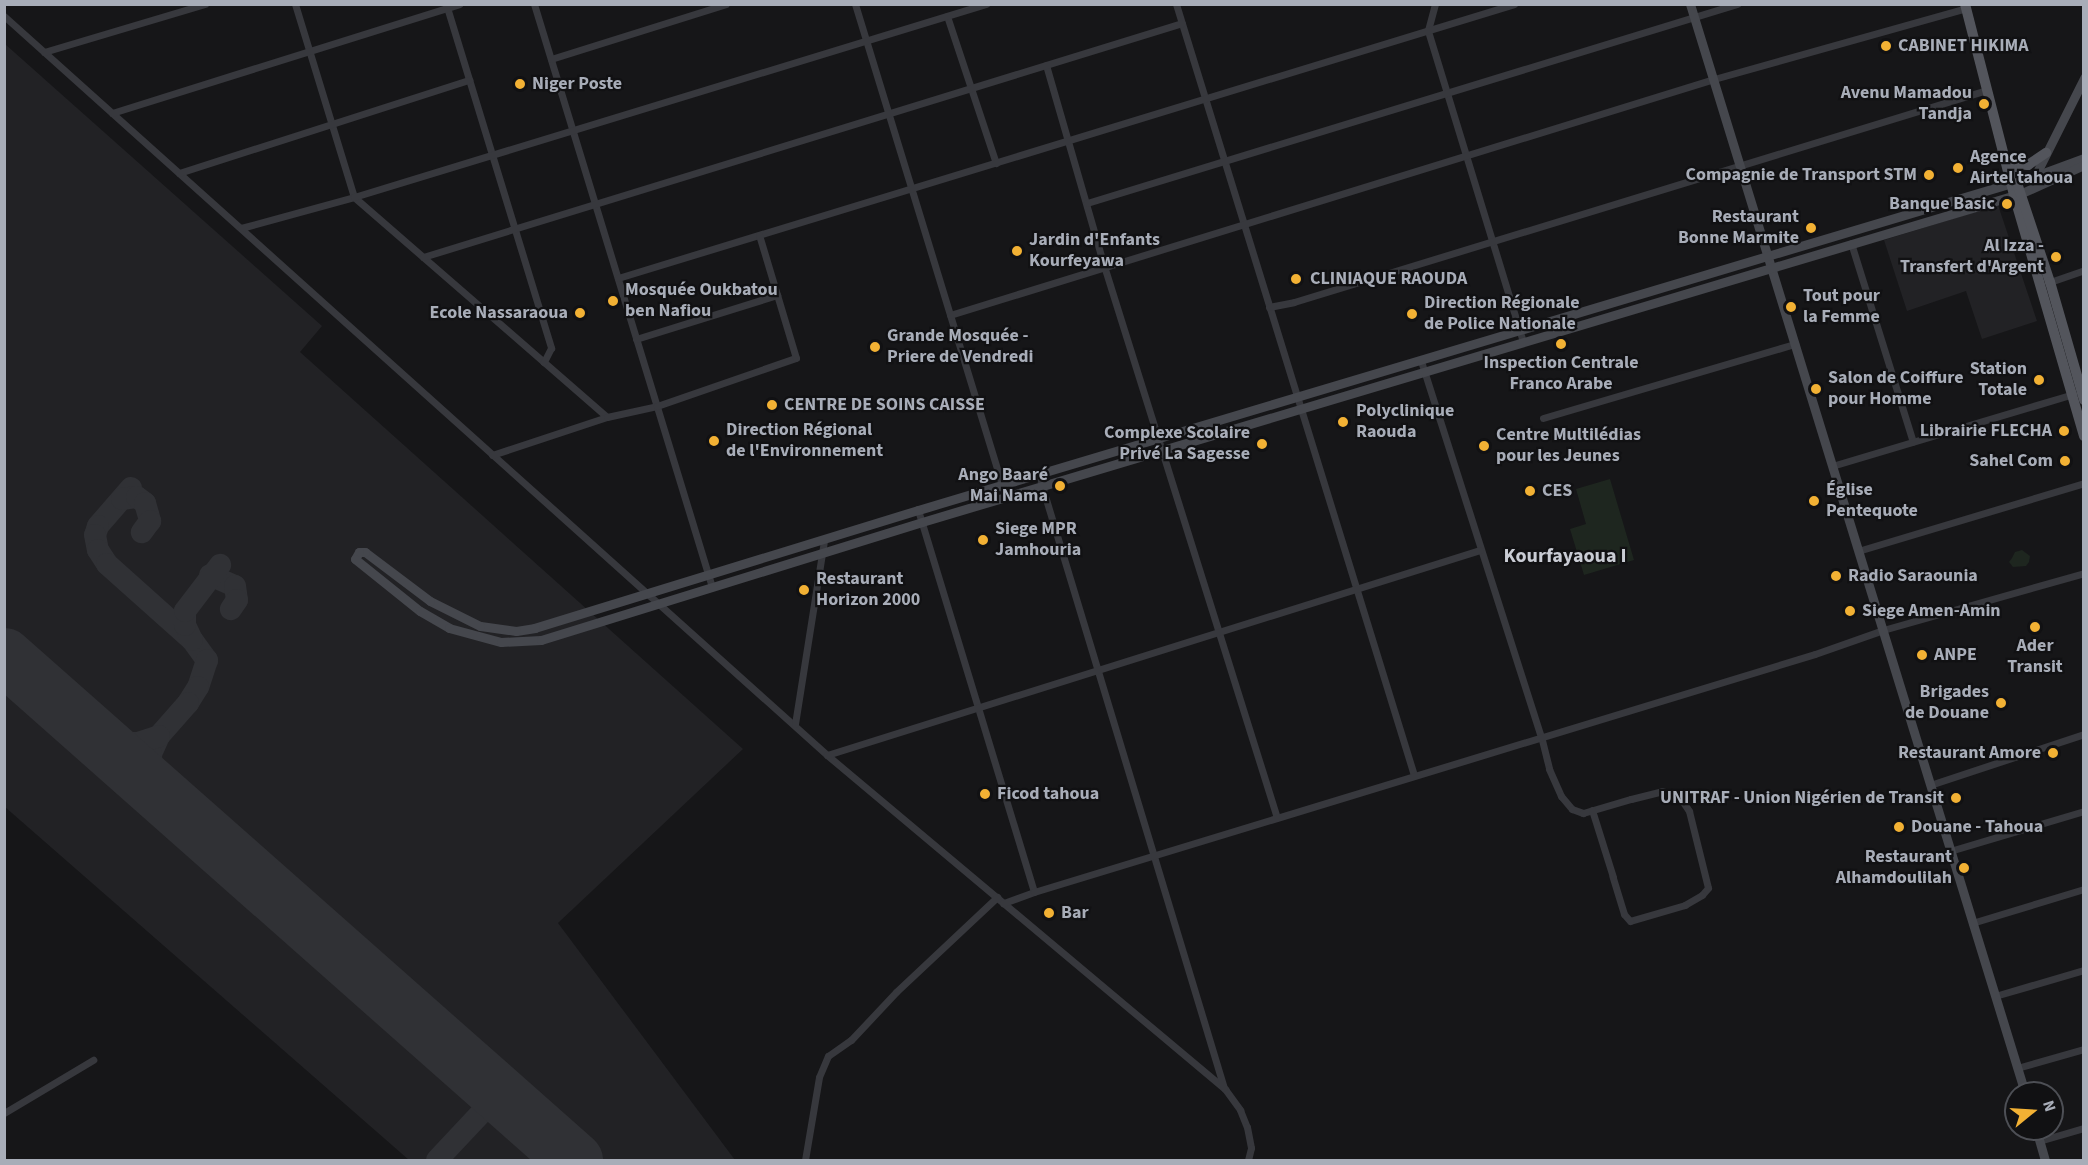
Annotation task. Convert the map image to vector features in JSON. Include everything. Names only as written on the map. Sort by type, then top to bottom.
[{"type":"main road","points":[[1966,6],[2003,148],[2080,394]]},
{"type":"main road","points":[[2003,148],[2014,182]]},
{"type":"main road","points":[[2008,159],[2017,164],[2028,165],[2046,153]]},
{"type":"main road","points":[[2018,194],[2050,282],[2080,394],[2084,436]]},
{"type":"street","points":[[44,52],[205,4]]},
{"type":"street","points":[[295,4],[354,198],[607,417]]},
{"type":"street","points":[[112,113],[459,4]]},
{"type":"street","points":[[534,4],[712,587]]},
{"type":"street","points":[[551,59],[726,4]]},
{"type":"street","points":[[855,4],[1006,498]]},
{"type":"street","points":[[241,228],[354,198],[986,4]]},
{"type":"street","points":[[1176,4],[1414,775]]},
{"type":"street","points":[[1435,4],[1428,31],[1449,93],[1523,342]]},
{"type":"street","points":[[618,278],[1514,4]]},
{"type":"street","points":[[1690,4],[2021,1081]]},
{"type":"street","points":[[1087,203],[1225,163],[1737,4]]},
{"type":"street","points":[[447,6],[551,348],[544,362]]},
{"type":"street","points":[[950,315],[1714,79],[1966,6]]},
{"type":"street","points":[[4,16],[827,754],[1225,1089],[1240,1110],[1247,1127],[1251,1148],[1248,1161]]},
{"type":"street","points":[[947,16],[996,163]]},
{"type":"street","points":[[423,257],[1182,23]]},
{"type":"street","points":[[1046,65],[1105,269],[1276,818]]},
{"type":"street","points":[[2035,176],[2084,78]]},
{"type":"street","points":[[179,173],[469,80]]},
{"type":"street","points":[[1269,307],[1294,302],[1987,90]]},
{"type":"street","points":[[2084,158],[2035,176],[1039,476],[918,510],[535,628],[498,630],[480,626],[445,610],[365,552],[359,552],[355,556],[356,562],[430,617],[449,628],[501,642],[541,640],[922,522],[2018,194],[2084,165]]},
{"type":"street","points":[[492,455],[607,417],[657,406],[796,358],[759,235]]},
{"type":"street","points":[[1851,243],[1913,442]]},
{"type":"street","points":[[2050,282],[2084,270]]},
{"type":"street","points":[[636,339],[777,295]]},
{"type":"street","points":[[1543,418],[1795,344]]},
{"type":"street","points":[[1421,361],[1541,736],[1549,769],[1561,796],[1572,809],[1583,813],[1631,799],[1662,790],[1679,796],[1689,811],[1708,888],[1702,895],[1685,905],[1630,921],[1624,914],[1592,810]]},
{"type":"street","points":[[1832,466],[2080,394]]},
{"type":"street","points":[[1223,420],[1227,432]]},
{"type":"street","points":[[1039,476],[1225,1089]]},
{"type":"street","points":[[1858,551],[2084,483]]},
{"type":"street","points":[[918,510],[980,707],[1034,892]]},
{"type":"street","points":[[795,724],[825,540]]},
{"type":"street","points":[[827,754],[1480,550]]},
{"type":"street","points":[[806,1161],[819,1077],[828,1056],[851,1040],[896,992],[1000,900],[1034,892],[1815,654],[1882,630],[2084,573]]},
{"type":"street","points":[[1930,785],[2084,734]]},
{"type":"street","points":[[1950,851],[2084,811]]},
{"type":"street","points":[[1972,923],[2084,889]]},
{"type":"street","points":[[1995,996],[2084,970]]},
{"type":"street","points":[[2017,1068],[2084,1048]]},
{"type":"street","points":[[4,1113],[93,1060]]},
{"type":"street","points":[[2064,1134],[2084,1128]]},
{"type":"street","points":[[2040,1141],[2045,1161]]},
{"type":"shaded area","points":[[5,44],[322,326],[300,352],[743,749],[558,923],[735,1160],[409,1160],[5,807]]},
{"type":"shaded area","points":[[1998,205],[2037,321],[1982,339],[1966,291],[1907,311],[1884,240]]},
{"type":"shaded area","points":[[1610,479],[1634,560],[1584,575],[1570,529],[1586,524],[1576,489]]},
{"type":"shaded area","points":[[2022,550],[2030,556],[2029,562],[2026,566],[2013,567],[2009,562],[2015,552]]},
{"type":"taxiway","points":[[131,488],[98,526],[95,535],[98,550],[107,564],[193,641],[207,660],[198,687],[188,703],[159,736],[151,754],[152,776],[171,803]]},
{"type":"taxiway","points":[[122,499],[137,497],[145,503],[150,521],[142,532]]},
{"type":"taxiway","points":[[192,640],[185,625],[185,611],[220,565]]},
{"type":"taxiway","points":[[210,575],[235,586],[237,600],[231,609]]},
{"type":"taxiway","points":[[95,736],[124,743],[138,743],[159,736]]},
{"type":"taxiway","points":[[437,1160],[498,1095]]},
{"type":"taxiway","points":[[541,1133],[553,1146],[560,1160]]},
{"type":"runway","points":[[4,656],[574,1160]]},
{"type":"place","name":"CABINET HIKIMA","points":[[1886,46]]},
{"type":"place","name":"Niger Poste","points":[[520,84]]},
{"type":"place","name":"Avenu Mamadou Tandja","points":[[1984,104]]},
{"type":"place","name":"Agence Airtel tahoua","points":[[1958,168]]},
{"type":"place","name":"Compagnie de Transport STM","points":[[1929,175]]},
{"type":"place","name":"Banque Basic","points":[[2007,204]]},
{"type":"place","name":"Restaurant Bonne Marmite","points":[[1811,228]]},
{"type":"place","name":"Jardin d'Enfants Kourfeyawa","points":[[1017,251]]},
{"type":"place","name":"Al Izza - Transfert d'Argent","points":[[2056,257]]},
{"type":"place","name":"CLINIAQUE RAOUDA","points":[[1296,279]]},
{"type":"place","name":"Mosquée Oukbatou ben Nafiou","points":[[613,301]]},
{"type":"place","name":"Tout pour la Femme","points":[[1791,307]]},
{"type":"place","name":"Ecole Nassaraoua","points":[[580,313]]},
{"type":"place","name":"Direction Régionale de Police Nationale","points":[[1412,314]]},
{"type":"place","name":"Inspection Centrale Franco Arabe","points":[[1561,344]]},
{"type":"place","name":"Grande Mosquée - Priere de Vendredi","points":[[875,347]]},
{"type":"place","name":"Station Totale","points":[[2039,380]]},
{"type":"place","name":"Salon de Coiffure pour Homme","points":[[1816,389]]},
{"type":"place","name":"CENTRE DE SOINS CAISSE","points":[[772,405]]},
{"type":"place","name":"Polyclinique Raouda","points":[[1343,422]]},
{"type":"place","name":"Librairie FLECHA","points":[[2064,431]]},
{"type":"place","name":"Direction Régional de l'Environnement","points":[[714,441]]},
{"type":"place","name":"Complexe Scolaire Privé La Sagesse","points":[[1262,444]]},
{"type":"place","name":"Centre Multilédias pour les Jeunes","points":[[1484,446]]},
{"type":"place","name":"Sahel Com","points":[[2065,461]]},
{"type":"place","name":"Ango Baaré Mai Nama","points":[[1060,486]]},
{"type":"place","name":"CES","points":[[1530,491]]},
{"type":"place","name":"Église Pentequote","points":[[1814,501]]},
{"type":"place","name":"Siege MPR Jamhouria","points":[[983,540]]},
{"type":"place","name":"Radio Saraounia","points":[[1836,576]]},
{"type":"place","name":"Restaurant Horizon 2000","points":[[804,590]]},
{"type":"place","name":"Siege Amen-Amin","points":[[1850,611]]},
{"type":"place","name":"Ader Transit","points":[[2035,627]]},
{"type":"place","name":"ANPE","points":[[1922,655]]},
{"type":"place","name":"Brigades de Douane","points":[[2001,703]]},
{"type":"place","name":"Restaurant Amore","points":[[2053,753]]},
{"type":"place","name":"Ficod tahoua","points":[[985,794]]},
{"type":"place","name":"UNITRAF - Union Nigérien de Transit","points":[[1956,798]]},
{"type":"place","name":"Douane - Tahoua","points":[[1899,827]]},
{"type":"place","name":"Restaurant Alhamdoulilah","points":[[1964,868]]},
{"type":"place","name":"Bar","points":[[1049,913]]},
{"type":"district","name":"Kourfayaoua I","points":[[1565,556]]}]
